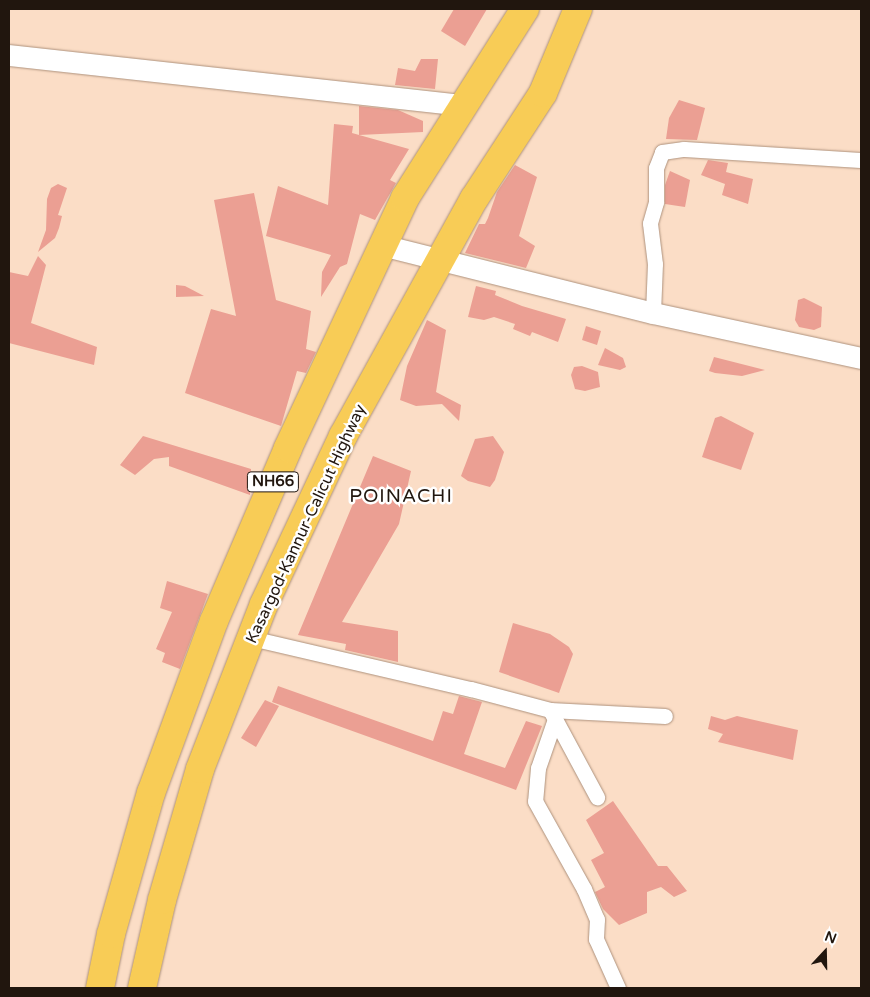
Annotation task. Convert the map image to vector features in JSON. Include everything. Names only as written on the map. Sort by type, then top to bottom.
[{"type":"highway","name":"NH66","points":[[100,988],[111,934],[151,793],[214,621],[288,448],[405,198],[525,9]]},
{"type":"highway","name":"Kasargod-Kannur-Calicut Highway","points":[[142,988],[162,900],[200,770],[251,638],[344,436],[474,199],[543,93],[578,9]]},
{"type":"main road","points":[[9,55],[464,105]]},
{"type":"main road","points":[[382,245],[653,313],[861,358]]},
{"type":"street","points":[[653,313],[655,264],[650,223],[656,202],[656,168],[662,152],[684,149],[861,160]]},
{"type":"street","points":[[251,638],[471,689],[553,715],[665,716]]},
{"type":"street","points":[[553,715],[597,797]]},
{"type":"street","points":[[553,715],[538,768],[535,801],[584,889],[597,918],[596,940],[618,988]]},
{"type":"building","points":[[454,9],[487,9],[465,46],[441,31]]},
{"type":"building","points":[[421,59],[438,59],[435,89],[395,85],[398,68],[415,71]]},
{"type":"building","points":[[679,100],[705,108],[697,140],[666,139],[669,118]]},
{"type":"building","points":[[359,106],[398,110],[423,121],[423,132],[359,135]]},
{"type":"building","points":[[334,124],[353,126],[352,133],[409,149],[390,180],[396,183],[375,220],[360,214],[347,264],[340,267],[321,297],[322,272],[331,255],[266,236],[278,186],[328,205]]},
{"type":"building","points":[[708,160],[728,163],[726,172],[753,179],[748,204],[722,195],[725,184],[701,175]]},
{"type":"building","points":[[515,165],[537,177],[519,236],[535,246],[526,268],[465,253],[479,224],[485,224],[497,192]]},
{"type":"building","points":[[670,171],[690,180],[685,207],[665,204],[665,185]]},
{"type":"building","points":[[58,184],[67,188],[58,215],[62,216],[59,228],[55,238],[38,252],[46,230],[47,199],[51,188]]},
{"type":"building","points":[[254,193],[276,300],[311,311],[306,349],[316,352],[306,373],[297,371],[281,426],[185,393],[211,309],[236,316],[214,200]]},
{"type":"building","points":[[38,256],[46,265],[31,323],[97,347],[94,365],[9,343],[9,272],[28,276]]},
{"type":"building","points":[[176,285],[185,286],[204,296],[176,297]]},
{"type":"building","points":[[476,286],[496,291],[495,295],[522,306],[566,319],[558,342],[532,332],[530,336],[513,329],[515,324],[494,317],[484,320],[468,317]]},
{"type":"building","points":[[804,298],[822,307],[821,327],[814,330],[799,327],[795,320],[798,300]]},
{"type":"building","points":[[427,320],[446,330],[436,392],[461,405],[459,421],[442,404],[416,406],[400,400],[407,366]]},
{"type":"building","points":[[586,326],[601,331],[597,345],[582,340]]},
{"type":"building","points":[[605,348],[623,358],[626,367],[620,370],[598,365]]},
{"type":"building","points":[[714,357],[765,370],[742,376],[715,373],[709,371]]},
{"type":"building","points":[[582,366],[598,372],[600,387],[585,391],[575,389],[571,375],[574,367]]},
{"type":"building","points":[[721,416],[754,433],[741,470],[702,457],[715,418]]},
{"type":"building","points":[[143,436],[251,469],[250,495],[169,466],[169,457],[154,459],[135,475],[120,465]]},
{"type":"building","points":[[493,436],[504,452],[495,480],[490,487],[468,481],[461,476],[475,439]]},
{"type":"building","points":[[373,456],[411,471],[399,524],[342,622],[398,631],[398,662],[345,650],[346,644],[298,635]]},
{"type":"building","points":[[167,581],[208,594],[180,669],[162,662],[165,653],[156,649],[172,612],[160,608]]},
{"type":"building","points":[[513,623],[550,634],[569,647],[573,654],[559,693],[499,672]]},
{"type":"building","points":[[278,686],[433,741],[443,711],[453,714],[459,696],[482,702],[464,754],[505,768],[526,721],[542,726],[516,790],[272,702]]},
{"type":"building","points":[[265,700],[279,706],[256,747],[241,738]]},
{"type":"building","points":[[711,716],[725,720],[737,716],[798,730],[793,760],[718,742],[723,734],[708,729]]},
{"type":"building","points":[[613,801],[658,866],[667,866],[687,891],[674,897],[661,887],[647,892],[647,913],[619,925],[603,909],[595,892],[605,887],[591,860],[604,853],[586,820]]},
{"type":"district","name":"POINACHI","points":[[401,497]]}]
